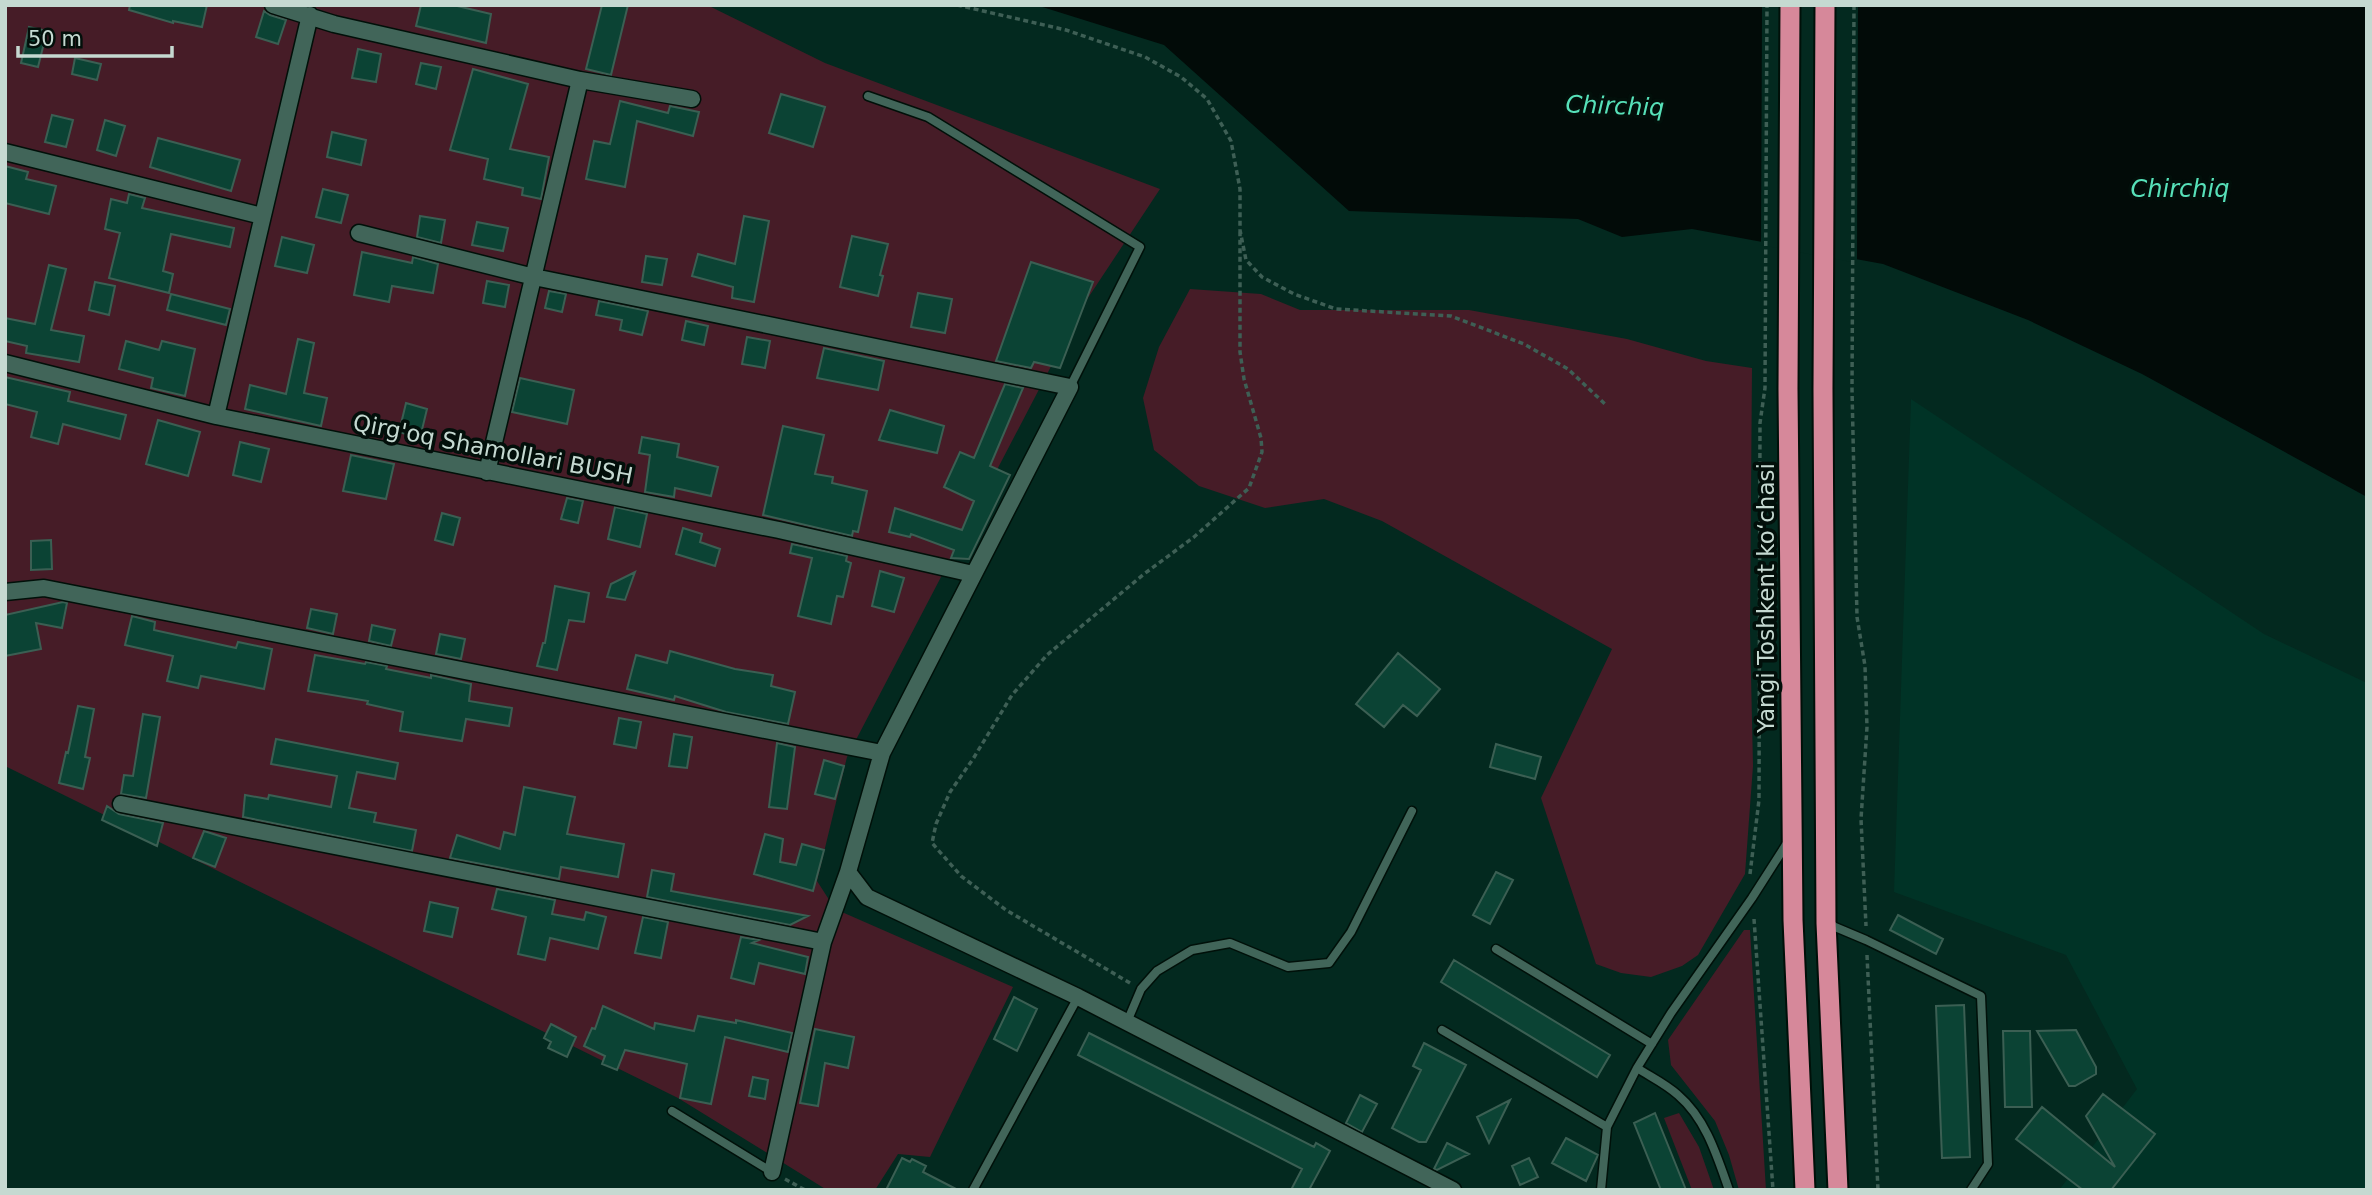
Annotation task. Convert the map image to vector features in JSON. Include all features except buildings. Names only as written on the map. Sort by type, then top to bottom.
[{"type":"highway","name":"Yangi Toshkent ko‘chasi","points":[[1790,5],[1788,388],[1792,834],[1796,1018],[1805,1190]]},
{"type":"highway","points":[[1825,5],[1823,389],[1826,923],[1838,1190]]},
{"type":"street","points":[[273,5],[334,24],[580,80],[692,99]]},
{"type":"street","points":[[215,416],[310,15]]},
{"type":"street","points":[[487,472],[580,80]]},
{"type":"street","points":[[5,152],[262,216]]},
{"type":"street","points":[[359,233],[534,277],[1070,387],[882,753],[848,872],[823,942],[772,1172]]},
{"type":"street","name":"Qirg'oq Shamollari BUSH","points":[[5,363],[215,416],[779,530],[973,574]]},
{"type":"street","points":[[5,593],[44,588],[882,753]]},
{"type":"street","points":[[121,804],[823,942]]},
{"type":"street","points":[[848,872],[867,897],[1078,997],[1453,1190]]},
{"type":"lane","points":[[868,96],[928,117],[1140,247],[1070,387]]},
{"type":"lane","points":[[1127,1022],[1141,989],[1157,971],[1192,950],[1230,943],[1288,967],[1329,963],[1351,932],[1412,811]]},
{"type":"lane","points":[[1601,1190],[1607,1127],[1637,1068],[1792,834]]},
{"type":"lane","points":[[1826,923],[1981,996],[1988,1164],[1971,1190]]},
{"type":"lane","points":[[1496,949],[1652,1044]]},
{"type":"lane","points":[[973,1190],[1078,997]]},
{"type":"lane","points":[[1442,1030],[1607,1127]]},
{"type":"lane","points":[[1637,1068],[1676,1093],[1693,1109],[1705,1130],[1729,1190]]},
{"type":"lane","points":[[672,1111],[772,1172]]},
{"type":"path","points":[[957,5],[1066,30],[1145,57],[1181,77],[1207,99],[1231,141],[1241,189],[1240,352],[1244,379],[1261,438],[1262,453],[1249,488],[1194,537],[1144,574],[1047,655],[1012,695],[973,760],[950,792],[936,824],[932,843],[961,876],[1006,910],[1141,989]]},
{"type":"path","points":[[1767,5],[1765,388],[1759,423],[1759,800],[1749,868],[1773,1190]]},
{"type":"path","points":[[1854,5],[1852,389],[1857,617],[1865,666],[1867,727],[1861,819],[1878,1190]]},
{"type":"path","points":[[1240,230],[1246,260],[1262,277],[1294,294],[1336,309],[1451,316],[1524,344],[1568,369],[1606,405]]},
{"type":"shaded area","points":[[5,5],[707,5],[825,63],[1160,189],[1082,307],[847,757],[817,881],[835,909],[1013,987],[930,1157],[898,1154],[875,1190],[827,1190],[678,1098],[5,766]]},
{"type":"shaded area","points":[[1190,289],[1261,294],[1300,310],[1469,310],[1627,339],[1706,361],[1752,368],[1750,629],[1753,766],[1745,874],[1698,955],[1682,966],[1651,977],[1621,973],[1596,964],[1541,798],[1612,649],[1382,521],[1324,499],[1265,508],[1199,486],[1154,450],[1143,398],[1159,347]]},
{"type":"shaded area","points":[[1911,399],[2264,634],[2367,683],[2367,1190],[2059,1190],[2137,1089],[2066,955],[1894,892]]},
{"type":"shaded area","points":[[1744,930],[1750,930],[1766,1190],[1739,1190],[1715,1121],[1671,1065],[1668,1040]]},
{"type":"shaded area","points":[[1679,1113],[1699,1147],[1714,1190],[1692,1190],[1664,1118]]},
{"type":"water","name":"Chirchiq","points":[[1036,5],[2367,5],[2367,497],[2142,374],[2028,320],[1883,264],[1692,229],[1622,237],[1578,219],[1349,211],[1164,45]]},
{"type":"pier","points":[[1762,5],[1858,5],[1857,263],[1761,245]]}]
